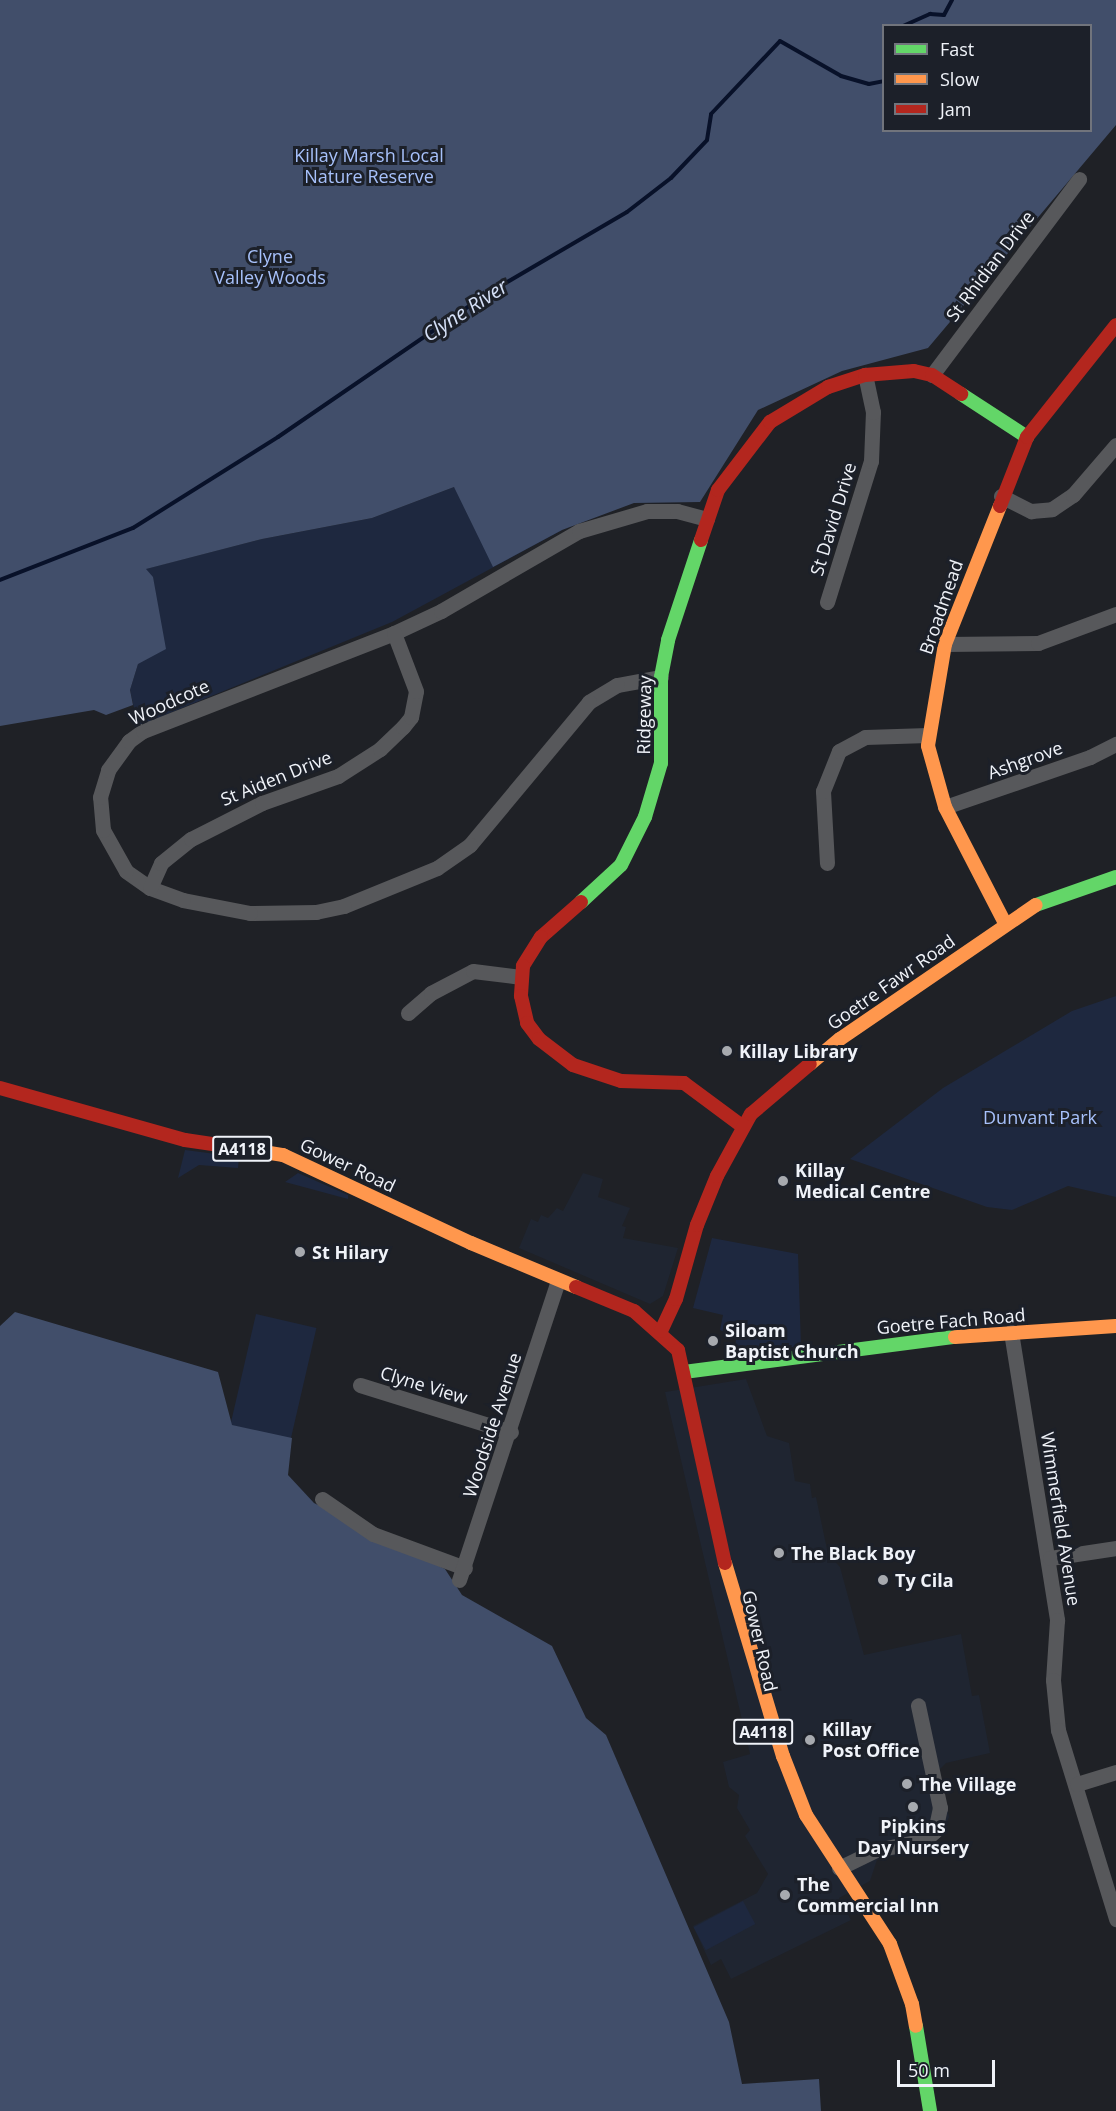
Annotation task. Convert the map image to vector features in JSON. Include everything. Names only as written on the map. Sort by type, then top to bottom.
[{"type":"main road","name":"Broadmead","points":[[1005,923],[945,807],[928,735],[945,644],[1001,496],[1027,436],[1116,325]]},
{"type":"main road","name":"Ridgeway","points":[[742,1126],[684,1083],[611,1079],[591,1073],[555,1053],[527,1023],[521,996],[521,977],[527,956],[541,937],[610,878],[632,847],[645,818],[661,763],[661,677],[668,640],[707,519],[735,463],[770,422],[828,387],[865,375],[914,371],[932,375],[1027,436]]},
{"type":"main road","name":"Goetre Fawr Road","points":[[662,1331],[676,1299],[697,1225],[742,1126],[786,1081],[840,1039],[1005,923],[1046,899],[1116,877]]},
{"type":"main road","name":"Gower Road","points":[[0,1088],[185,1140],[283,1155],[558,1281],[634,1311],[662,1331],[678,1350],[684,1372],[704,1480],[729,1583],[730,1607],[779,1785],[799,1833],[816,1856],[837,1864],[890,1944],[903,1975],[914,2015],[930,2111]]},
{"type":"main road","name":"Goetre Fach Road","points":[[684,1372],[925,1339],[1116,1326]]},
{"type":"main road","name":"Gower Road","points":[[662,1331],[663,1358],[704,1480]]},
{"type":"street","name":"St Rhidian Drive","points":[[932,375],[1079,180]]},
{"type":"street","name":"St David Drive","points":[[826,602],[871,460],[873,412],[865,375]]},
{"type":"street","points":[[1001,496],[1031,511],[1052,509],[1073,495],[1116,445]]},
{"type":"street","name":"Woodcote","points":[[661,677],[616,685],[589,702],[470,845],[404,884],[316,912],[261,913],[216,909],[150,888],[116,858],[103,830],[100,813],[108,770],[129,741],[156,724],[394,633],[460,600],[579,531],[631,513],[661,510],[707,519]]},
{"type":"street","points":[[945,644],[1038,643],[1116,614]]},
{"type":"street","name":"St Aiden Drive","points":[[150,888],[170,852],[191,838],[262,803],[338,776],[380,749],[403,727],[411,717],[416,691],[394,633]]},
{"type":"street","points":[[827,863],[823,791],[838,751],[865,737],[928,735]]},
{"type":"street","name":"Ashgrove","points":[[945,807],[1090,757],[1116,744]]},
{"type":"street","points":[[408,1013],[431,993],[473,971],[521,977]]},
{"type":"street","name":"Woodside Avenue","points":[[322,1499],[373,1534],[462,1574],[511,1432],[558,1281]]},
{"type":"street","name":"Wimmerfield Avenue","points":[[1011,1332],[1050,1558],[1057,1620],[1053,1680],[1058,1730],[1077,1784],[1116,1919]]},
{"type":"street","name":"Clyne View","points":[[360,1385],[511,1432]]},
{"type":"street","points":[[1050,1558],[1116,1548]]},
{"type":"street","points":[[837,1864],[876,1850],[926,1840],[935,1831],[940,1808],[918,1705]]},
{"type":"street","points":[[1077,1784],[1116,1772]]},
{"type":"shaded area","points":[[583,1173],[603,1179],[598,1197],[630,1208],[622,1226],[626,1227],[623,1238],[678,1248],[663,1296],[650,1304],[519,1248],[531,1219],[538,1222],[541,1215],[548,1218],[557,1208],[563,1211]]},
{"type":"shaded area","points":[[746,1379],[767,1436],[789,1443],[795,1481],[810,1484],[812,1498],[816,1497],[828,1554],[840,1567],[864,1655],[961,1634],[972,1696],[979,1695],[990,1753],[946,1763],[939,1770],[949,1817],[944,1829],[928,1847],[877,1860],[870,1881],[839,1898],[851,1920],[731,1979],[721,1959],[711,1965],[693,1926],[757,1893],[768,1874],[745,1836],[750,1830],[737,1808],[739,1795],[729,1787],[723,1762],[750,1754],[665,1392]]},
{"type":"green space","name":"Clyne Valley Woods","points":[[0,0],[1116,0],[1116,125],[928,348],[842,371],[758,410],[700,502],[634,503],[562,530],[493,567],[454,487],[372,518],[262,539],[146,569],[153,577],[166,649],[138,664],[130,690],[133,705],[106,715],[94,710],[0,726]]},
{"type":"green space","points":[[454,487],[562,530],[392,622],[138,726],[130,690],[138,664],[145,569],[262,539],[372,518]]},
{"type":"green space","name":"Dunvant Park","points":[[1116,996],[1116,1197],[1068,1186],[1012,1210],[987,1207],[850,1159],[943,1088],[1072,1011]]},
{"type":"green space","points":[[185,1150],[239,1157],[238,1168],[199,1165],[178,1178]]},
{"type":"green space","points":[[298,1173],[348,1195],[348,1199],[285,1182]]},
{"type":"green space","points":[[712,1238],[798,1254],[801,1346],[735,1355],[736,1337],[720,1330],[723,1315],[693,1308]]},
{"type":"green space","points":[[15,1312],[218,1372],[232,1425],[292,1438],[288,1475],[314,1503],[445,1569],[462,1595],[552,1646],[586,1718],[606,1735],[729,2022],[742,2084],[819,2079],[821,2111],[0,2111],[0,1326]]},
{"type":"green space","points":[[256,1314],[316,1328],[291,1439],[230,1425]]},
{"type":"green space","points":[[743,1901],[755,1924],[706,1950],[694,1927]]},
{"type":"waterway","name":"Clyne River","points":[[908,24],[930,14],[944,15],[952,0]]},
{"type":"waterway","name":"Clyne River","points":[[0,580],[133,528],[278,437],[485,295],[627,212],[671,178],[707,140],[711,114],[780,41],[841,76],[869,84],[882,81]]},
{"type":"traffic: fast","points":[[961,394],[1027,437]]},
{"type":"traffic: fast","points":[[581,902],[621,865],[645,817],[661,763],[661,677],[668,640],[701,540]]},
{"type":"traffic: fast","points":[[1036,905],[1116,877]]},
{"type":"traffic: fast","points":[[684,1372],[955,1337]]},
{"type":"traffic: fast","points":[[916,2026],[930,2111]]},
{"type":"traffic: slow","points":[[1000,506],[945,644],[928,746],[945,807],[1005,923]]},
{"type":"traffic: slow","points":[[810,1064],[840,1039],[1036,905]]},
{"type":"traffic: slow","points":[[233,1147],[283,1155],[471,1243],[576,1287]]},
{"type":"traffic: slow","points":[[955,1337],[1116,1326]]},
{"type":"traffic: slow","points":[[725,1563],[783,1756],[806,1815],[890,1944],[912,2004],[916,2026]]},
{"type":"traffic: jam","points":[[1000,506],[1027,437],[1116,325]]},
{"type":"traffic: jam","points":[[701,540],[718,490],[770,422],[828,387],[865,375],[914,371],[932,375],[961,394]]},
{"type":"traffic: jam","points":[[581,902],[541,937],[523,966],[521,996],[527,1023],[539,1039],[573,1065],[621,1081],[684,1083],[742,1126]]},
{"type":"traffic: jam","points":[[661,1331],[676,1299],[697,1225],[717,1176],[751,1114],[810,1064]]},
{"type":"traffic: jam","points":[[0,1088],[185,1140],[233,1147]]},
{"type":"traffic: jam","points":[[576,1287],[634,1311],[678,1350],[725,1563]]},
{"type":"place","name":"Killay Library","points":[[727,1051]]},
{"type":"place","name":"Killay Medical Centre","points":[[783,1181]]},
{"type":"place","name":"St Hilary","points":[[300,1252]]},
{"type":"place","name":"Siloam Baptist Church","points":[[713,1341]]},
{"type":"place","name":"The Black Boy","points":[[779,1553]]},
{"type":"place","name":"Ty Cila","points":[[883,1580]]},
{"type":"place","name":"Killay Post Office","points":[[810,1740]]},
{"type":"place","name":"The Village","points":[[907,1784]]},
{"type":"place","name":"Pipkins Day Nursery","points":[[913,1807]]},
{"type":"place","name":"The Commercial Inn","points":[[785,1895]]},
{"type":"park label","name":"Killay Marsh Local Nature Reserve","points":[[369,166]]}]
